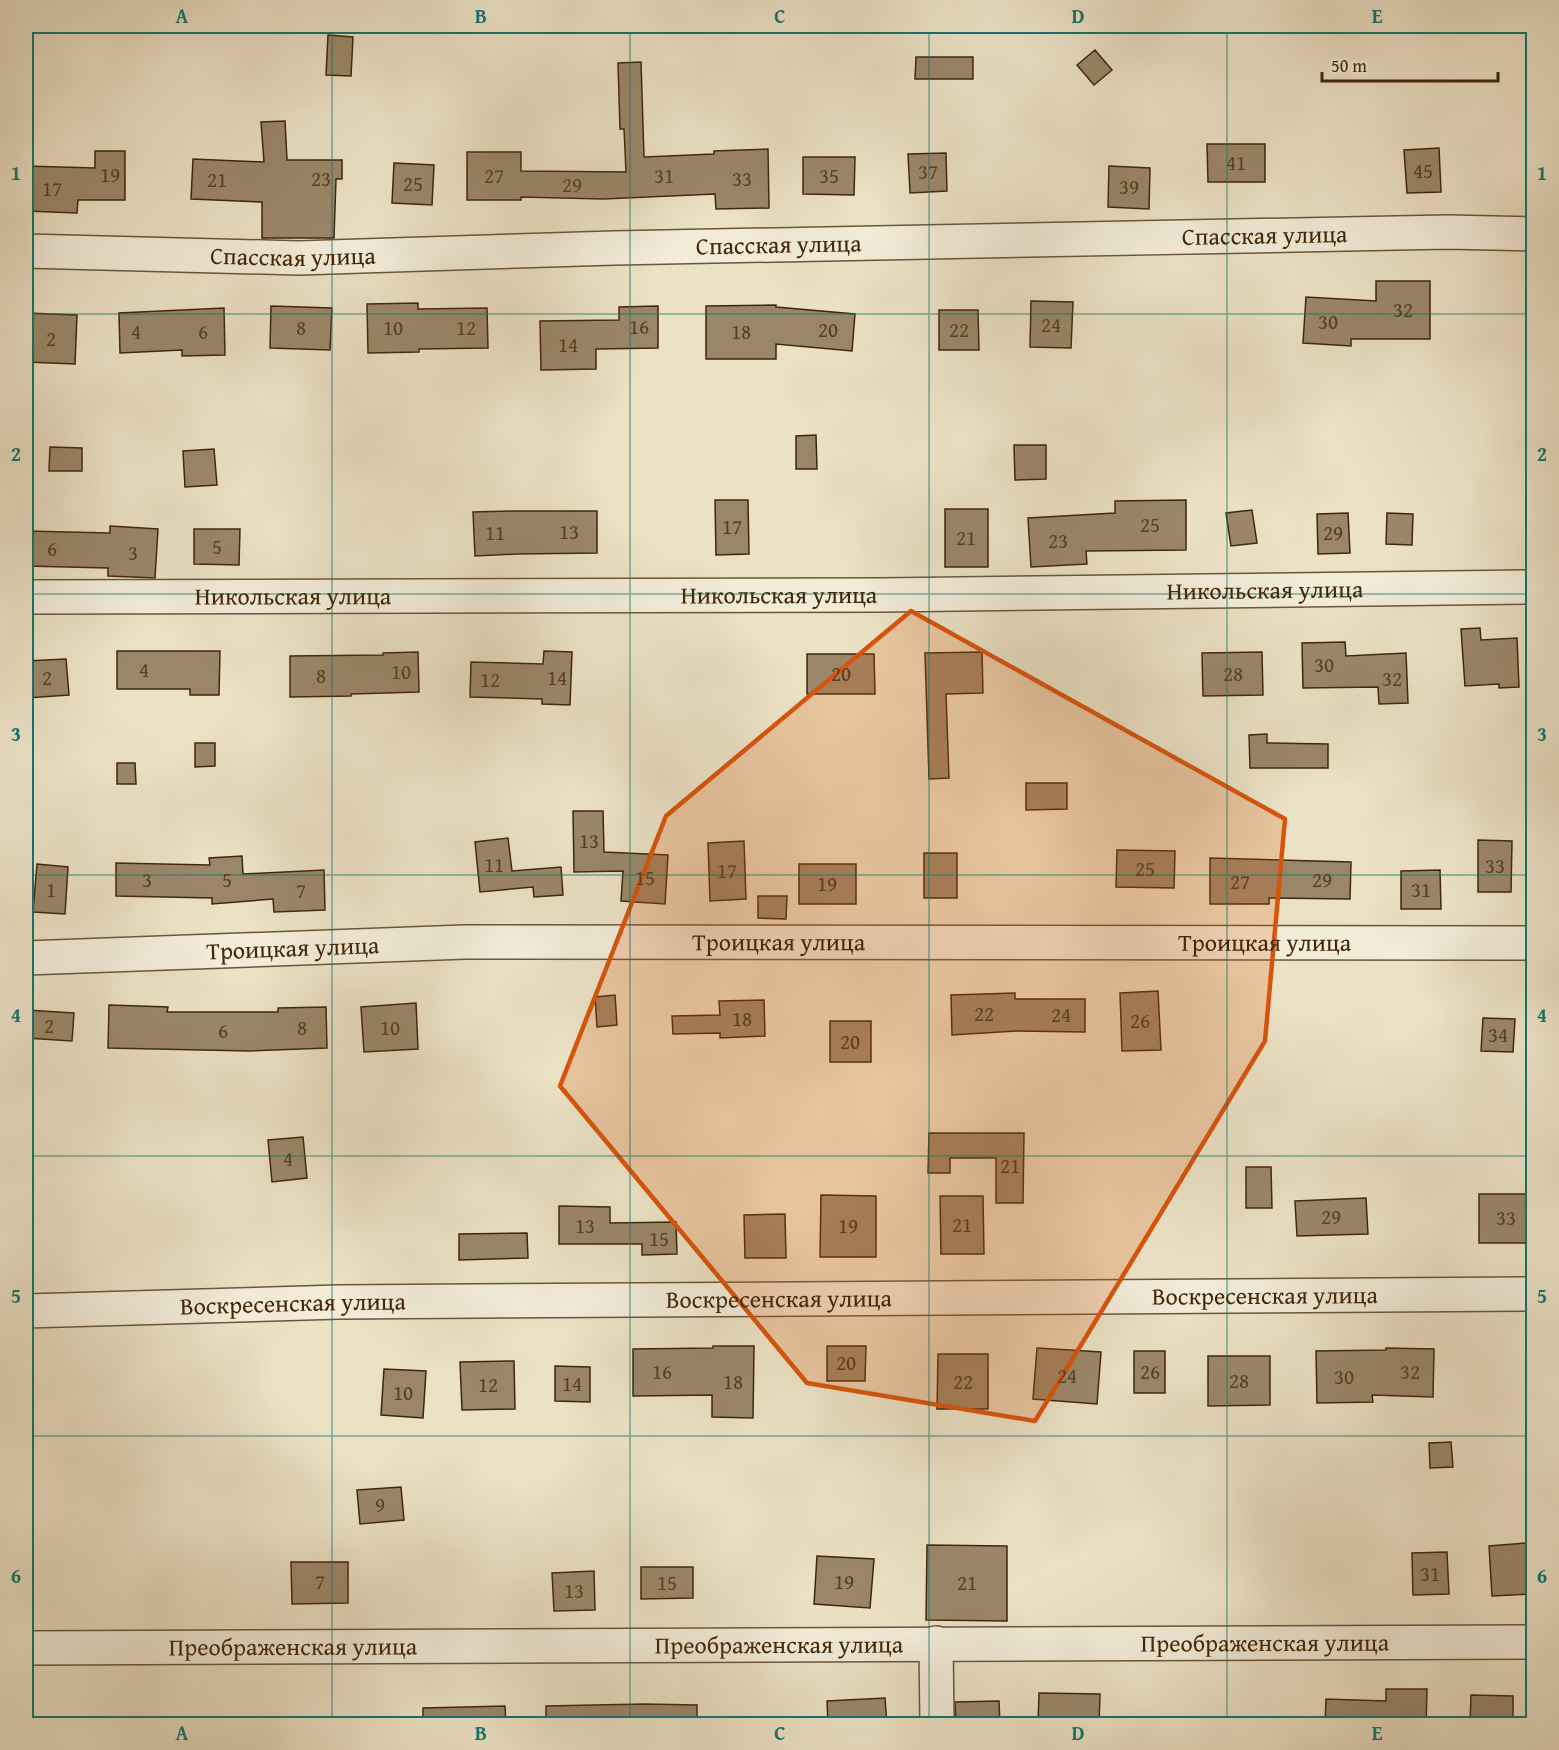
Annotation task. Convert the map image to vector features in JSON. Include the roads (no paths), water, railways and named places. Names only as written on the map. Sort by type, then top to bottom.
[{"type":"street","name":"Спасская улица","points":[[26,251],[299,258],[1055,239],[1448,232],[1533,234]]},
{"type":"street","name":"Никольская улица","points":[[26,597],[882,595],[1533,587]]},
{"type":"street","name":"Троицкая улица","points":[[26,958],[465,942],[1533,943]]},
{"type":"street","name":"Воскресенская улица","points":[[26,1311],[339,1302],[1533,1294]]},
{"type":"street","name":"Преображенская улица","points":[[26,1648],[1533,1642]]},
{"type":"street","points":[[936,1643],[937,1725]]}]
